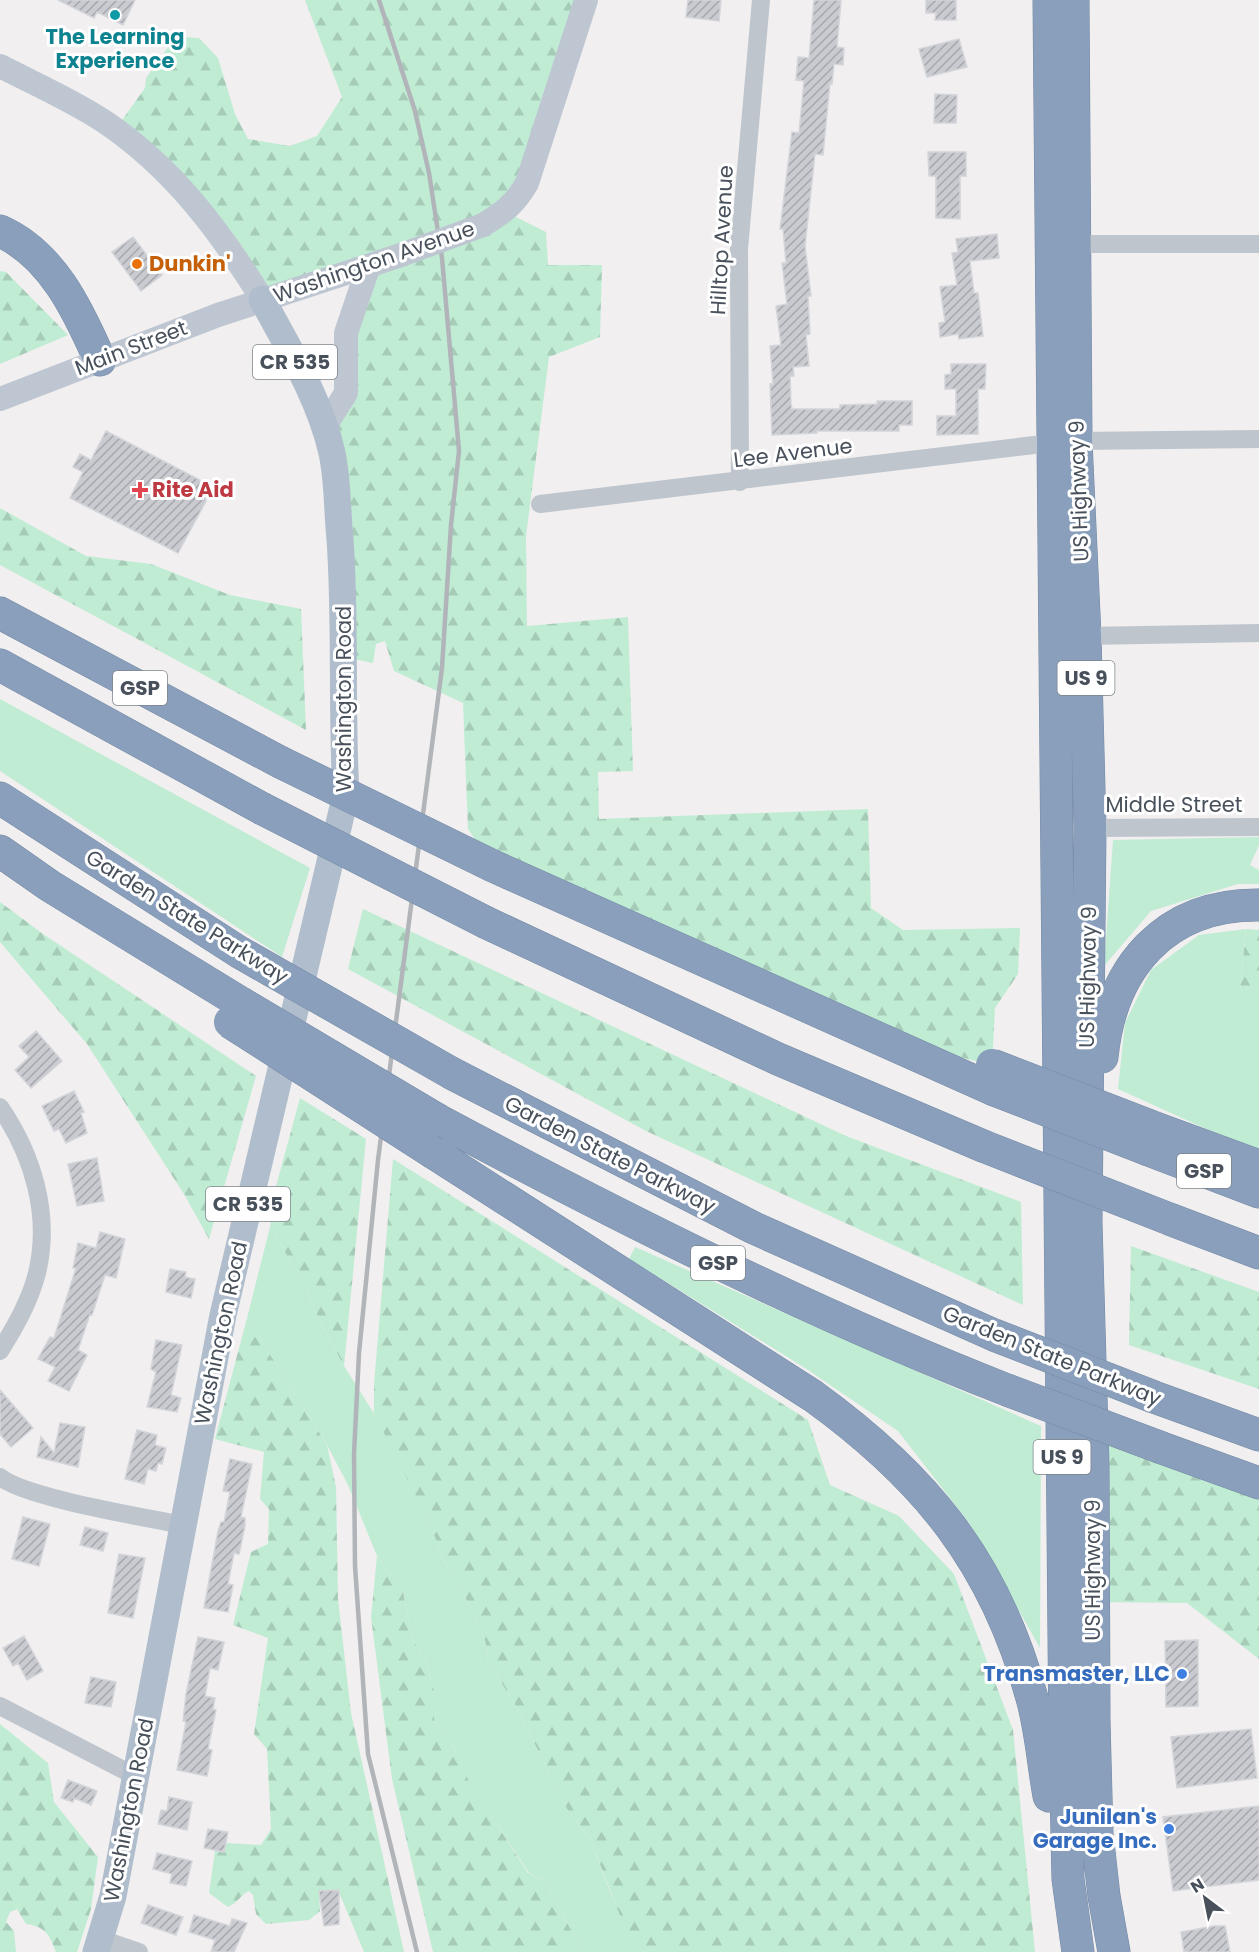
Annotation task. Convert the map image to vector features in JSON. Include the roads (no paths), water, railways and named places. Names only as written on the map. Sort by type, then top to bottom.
[{"type":"highway","name":"US Highway 9","points":[[1049,0],[1064,442],[1068,1879],[1078,1952]]},
{"type":"highway","name":"US Highway 9","points":[[1073,0],[1076,244],[1064,442],[1085,636],[1090,828],[1086,1223],[1091,1357],[1096,1798],[1102,1886],[1113,1952]]},
{"type":"highway","points":[[0,231],[21,243],[49,269],[70,300],[100,360]]},
{"type":"highway","name":"GSP","points":[[0,613],[280,762],[493,866],[883,1038],[992,1077],[1149,1138],[1259,1192]]},
{"type":"highway","name":"GSP","points":[[0,665],[261,808],[487,923],[778,1059],[983,1146],[1259,1253]]},
{"type":"highway","name":"Garden State Parkway","points":[[0,798],[239,952],[453,1074],[754,1228],[994,1335],[1259,1435]]},
{"type":"highway","points":[[0,851],[434,1153],[813,1396],[889,1456],[933,1502],[970,1553],[1013,1639],[1033,1700],[1048,1794],[1068,1879]]},
{"type":"highway","points":[[1091,1357],[1106,1226],[1102,1057],[1108,1020],[1118,988],[1145,949],[1184,920],[1214,909],[1259,904]]},
{"type":"highway","name":"GSP","points":[[235,1013],[555,1182],[761,1284],[879,1338],[1007,1390],[1259,1482]]},
{"type":"highway","points":[[1149,1138],[1259,1166]]},
{"type":"main road","name":"Washington Avenue","points":[[262,299],[368,268],[483,225],[506,212],[527,183],[586,0]]},
{"type":"main road","points":[[0,66],[85,110],[138,146],[195,202],[232,250],[262,299]]},
{"type":"main road","points":[[324,426],[346,393],[346,333],[368,268]]},
{"type":"main road","name":"Main Street","points":[[0,399],[262,299]]},
{"type":"main road","name":"Washington Road","points":[[98,1945],[113,1896],[137,1777],[182,1526],[242,1228],[346,794],[343,741],[344,588],[332,453],[324,426],[262,299]]},
{"type":"street","name":"Hilltop Avenue","points":[[740,482],[739,249],[761,0]]},
{"type":"street","points":[[1076,244],[1259,244]]},
{"type":"street","name":"Lee Avenue","points":[[540,504],[1064,442],[1259,439]]},
{"type":"street","points":[[1085,636],[1259,633]]},
{"type":"street","name":"Middle Street","points":[[1090,828],[1259,827]]},
{"type":"street","points":[[0,1107],[27,1151],[40,1207],[41,1240],[37,1272],[21,1316],[0,1351]]},
{"type":"street","points":[[2,1484],[182,1526]]},
{"type":"street","points":[[0,1706],[137,1777]]},
{"type":"street","points":[[98,1945],[139,1952]]},
{"type":"railway","points":[[379,0],[415,111],[429,173],[442,258],[459,451],[451,525],[442,668],[378,1160],[359,1353],[354,1454],[355,1566],[368,1754],[417,1952]]},
{"type":"place","name":"The Learning Experience","points":[[115,15]]},
{"type":"place","name":"Dunkin'","points":[[137,264]]},
{"type":"place","name":"Rite Aid","points":[[140,490]]},
{"type":"place","name":"Transmaster, LLC","points":[[1182,1674]]},
{"type":"place","name":"Junilan's Garage Inc.","points":[[1169,1829]]}]
